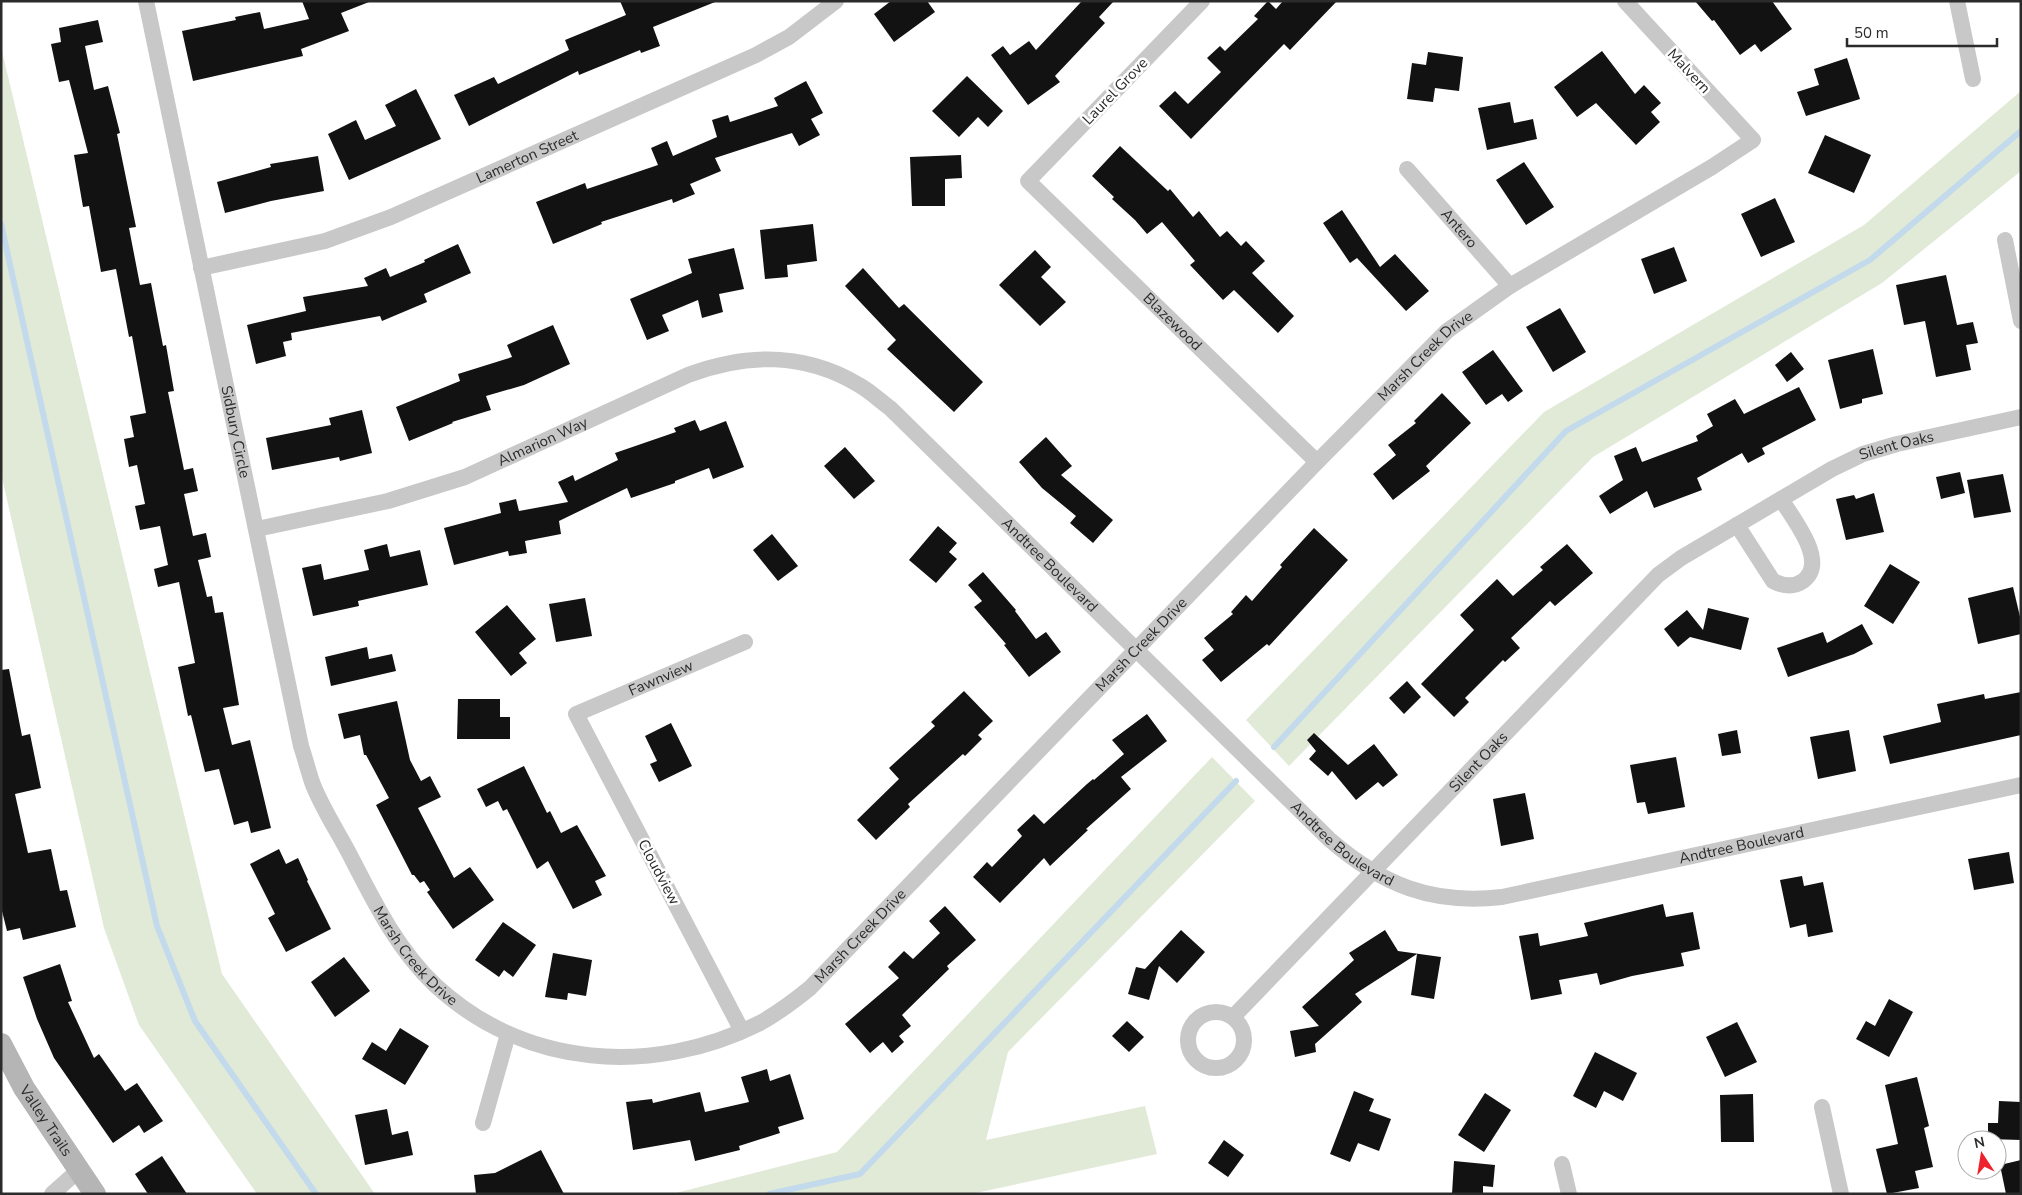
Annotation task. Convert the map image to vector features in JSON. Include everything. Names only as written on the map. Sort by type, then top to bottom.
[{"type":"street","name":"Sidbury Circle","points":[[146,1],[301,746],[313,784],[349,854]]},
{"type":"street","name":"Lamerton Street","points":[[201,268],[325,242],[391,217],[756,55],[789,37],[836,1]]},
{"type":"street","name":"Laurel Grove","points":[[1028,181],[1202,1]]},
{"type":"street","name":"Malvern","points":[[1625,1],[1753,140]]},
{"type":"street","points":[[1957,1],[1973,79]]},
{"type":"street","name":"Marsh Creek Drive","points":[[349,854],[396,940],[414,963],[458,1003],[482,1020],[508,1034],[554,1050],[584,1055],[642,1057],[672,1053],[700,1046],[742,1031],[786,1006],[810,988],[831,968],[1317,462],[1447,331],[1510,286],[1712,167],[1753,140]]},
{"type":"street","name":"Antero","points":[[1408,169],[1510,286]]},
{"type":"street","name":"Blazewood","points":[[1028,181],[1317,462]]},
{"type":"street","points":[[2005,240],[2021,321]]},
{"type":"street","name":"Almarion Way","points":[[257,529],[388,501],[465,477],[688,375],[712,366],[750,359],[769,358],[788,360],[825,369]]},
{"type":"street","name":"Andtree Boulevard","points":[[825,369],[860,385],[890,408],[1329,840],[1372,872],[1426,894],[1464,899],[1502,897],[2021,785]]},
{"type":"street","name":"Silent Oaks","points":[[1233,1017],[1658,575],[1681,558],[1832,469],[1864,454],[1897,444],[2021,417]]},
{"type":"street","points":[[1737,525],[1773,581],[1782,585],[1792,586],[1801,583],[1813,567],[1813,557],[1810,548],[1781,499]]},
{"type":"street","name":"Fawnview","points":[[576,714],[745,642]]},
{"type":"street","name":"Cloudview","points":[[576,714],[742,1031]]},
{"type":"street","points":[[483,1123],[508,1034]]},
{"type":"street","name":"Valley Trails","points":[[1,1044],[24,1088],[95,1194]]},
{"type":"street","points":[[1822,1108],[1841,1194]]},
{"type":"street","points":[[1562,1164],[1569,1194]]},
{"type":"street","points":[[52,1194],[79,1170]]},
{"type":"green space","points":[[1,47],[222,974],[375,1194],[257,1194],[139,1025],[104,928],[1,473]]},
{"type":"green space","points":[[2021,91],[2021,171],[1882,283],[1593,457],[1289,766],[1246,720],[1544,412],[1864,225]]},
{"type":"green space","points":[[1212,757],[1255,801],[1008,1052],[986,1140],[1145,1106],[1157,1154],[971,1194],[672,1194],[837,1152]]},
{"type":"building","points":[[302,1],[369,2],[341,13],[349,31],[301,49],[303,56],[193,81],[182,31],[236,20],[235,17],[260,12],[264,29],[309,19]]},
{"type":"building","points":[[620,1],[715,2],[653,27],[660,46],[641,53],[640,50],[579,75],[578,71],[469,126],[454,95],[494,77],[498,84],[569,50],[565,40],[626,15]]},
{"type":"building","points":[[891,1],[927,1],[935,12],[894,42],[874,14]]},
{"type":"building","points":[[1082,1],[1114,1],[1099,17],[1105,23],[1055,76],[1060,82],[1028,105],[991,55],[1003,46],[1010,55],[1029,41],[1036,50]]},
{"type":"building","points":[[1268,1],[1276,9],[1283,1],[1337,1],[1290,50],[1284,44],[1191,139],[1159,106],[1175,91],[1188,104],[1221,72],[1207,58],[1220,46],[1225,51],[1258,19],[1254,16]]},
{"type":"building","points":[[1695,1],[1772,1],[1792,29],[1761,52],[1755,44],[1740,55],[1714,20],[1712,21]]},
{"type":"building","points":[[98,20],[103,42],[85,46],[94,90],[108,86],[120,133],[117,134],[136,227],[129,228],[140,285],[151,283],[163,346],[166,345],[174,391],[168,392],[184,470],[193,468],[198,491],[184,494],[193,536],[206,533],[211,557],[198,560],[207,597],[212,596],[215,613],[223,612],[239,705],[223,708],[232,745],[250,740],[271,828],[251,833],[248,821],[234,825],[219,769],[205,772],[191,715],[188,716],[178,667],[195,663],[179,582],[158,587],[154,569],[168,565],[160,526],[140,530],[135,506],[145,504],[137,465],[129,467],[124,439],[134,437],[130,416],[146,413],[132,336],[129,337],[116,269],[101,272],[89,206],[83,207],[74,155],[88,153],[69,80],[59,82],[51,44],[61,42],[59,28]]},
{"type":"building","points":[[1602,51],[1635,94],[1644,85],[1661,103],[1651,112],[1660,122],[1636,145],[1596,103],[1577,117],[1554,87]]},
{"type":"building","points":[[1428,52],[1463,57],[1459,91],[1435,88],[1433,102],[1407,99],[1412,63],[1426,65]]},
{"type":"building","points":[[1847,58],[1860,99],[1806,116],[1797,92],[1819,85],[1814,69]]},
{"type":"building","points":[[967,76],[1003,111],[988,127],[978,117],[959,137],[932,111]]},
{"type":"building","points":[[806,81],[823,113],[811,119],[820,135],[799,146],[792,133],[715,158],[721,171],[690,184],[695,194],[673,203],[672,199],[601,222],[602,224],[553,244],[536,202],[585,183],[587,189],[658,165],[651,148],[667,141],[673,156],[717,137],[712,120],[728,115],[730,122],[778,106],[774,98]]},
{"type":"building","points":[[416,89],[441,139],[349,180],[328,134],[356,120],[365,140],[396,126],[385,105]]},
{"type":"building","points":[[1510,102],[1514,123],[1533,119],[1537,139],[1487,150],[1478,108]]},
{"type":"building","points":[[1825,135],[1871,155],[1854,193],[1808,173]]},
{"type":"building","points":[[1120,146],[1168,191],[1170,189],[1193,217],[1199,211],[1220,237],[1227,231],[1241,246],[1246,241],[1265,261],[1252,273],[1294,316],[1278,333],[1234,290],[1223,300],[1190,265],[1195,261],[1162,222],[1147,234],[1112,199],[1114,197],[1092,176]]},
{"type":"building","points":[[961,155],[962,178],[945,179],[945,206],[912,206],[910,157]]},
{"type":"building","points":[[318,156],[324,191],[271,201],[225,213],[217,182],[271,167],[270,164]]},
{"type":"building","points":[[1524,162],[1554,207],[1526,225],[1496,180]]},
{"type":"building","points":[[1775,198],[1795,242],[1761,257],[1741,214]]},
{"type":"building","points":[[1342,210],[1380,267],[1395,254],[1429,291],[1406,311],[1357,258],[1350,263],[1323,223]]},
{"type":"building","points":[[813,224],[817,261],[787,265],[788,277],[765,279],[760,230]]},
{"type":"building","points":[[458,244],[471,273],[424,294],[427,302],[382,321],[380,316],[291,333],[292,340],[283,342],[286,356],[256,364],[247,325],[306,311],[303,297],[368,286],[364,278],[386,268],[390,277],[425,262],[424,260]]},
{"type":"building","points":[[1674,247],[1687,281],[1654,294],[1641,259]]},
{"type":"building","points":[[734,248],[744,289],[719,294],[723,312],[702,318],[698,300],[662,315],[669,331],[647,340],[630,299],[692,273],[688,259]]},
{"type":"building","points":[[1035,250],[1051,267],[1041,277],[1066,302],[1040,326],[999,285]]},
{"type":"building","points":[[863,268],[899,308],[904,304],[983,382],[954,412],[887,349],[896,340],[845,286]]},
{"type":"building","points":[[1946,275],[1957,325],[1973,322],[1978,343],[1966,345],[1971,370],[1936,377],[1925,321],[1904,325],[1896,285]]},
{"type":"building","points":[[1560,308],[1586,352],[1553,372],[1526,327]]},
{"type":"building","points":[[553,325],[570,364],[524,385],[486,396],[491,410],[452,422],[409,441],[396,407],[460,381],[458,374],[512,357],[507,345]]},
{"type":"building","points":[[1873,349],[1883,394],[1862,399],[1862,403],[1840,409],[1828,360]]},
{"type":"building","points":[[1493,350],[1523,391],[1508,402],[1502,394],[1486,405],[1462,372]]},
{"type":"building","points":[[1791,352],[1804,369],[1787,382],[1775,365]]},
{"type":"building","points":[[1799,387],[1816,420],[1762,448],[1765,454],[1748,463],[1742,453],[1697,478],[1702,490],[1654,508],[1647,491],[1610,514],[1599,496],[1623,480],[1614,456],[1636,447],[1642,462],[1698,441],[1696,436],[1713,426],[1707,414],[1735,399],[1744,414]]},
{"type":"building","points":[[1442,393],[1471,423],[1426,466],[1430,471],[1393,500],[1373,474],[1396,455],[1388,445],[1416,423],[1414,421]]},
{"type":"building","points":[[362,410],[372,453],[340,461],[339,457],[272,470],[266,438],[331,425],[329,418]]},
{"type":"building","points":[[695,420],[700,431],[726,421],[744,467],[713,479],[709,468],[675,481],[675,483],[631,498],[627,488],[559,521],[561,534],[525,541],[527,553],[509,556],[508,551],[454,565],[444,528],[501,513],[499,503],[516,499],[519,511],[568,502],[558,482],[573,475],[575,481],[618,460],[615,453],[676,432],[674,428]]},
{"type":"building","points":[[1046,437],[1072,466],[1061,475],[1113,520],[1093,543],[1070,523],[1076,516],[1042,488],[1019,462]]},
{"type":"building","points":[[845,447],[875,481],[854,499],[824,466]]},
{"type":"building","points":[[1960,472],[1965,493],[1941,499],[1936,477]]},
{"type":"building","points":[[2003,474],[2011,512],[1974,518],[1967,480]]},
{"type":"building","points":[[1874,493],[1884,532],[1846,540],[1836,499],[1854,495],[1856,499]]},
{"type":"building","points":[[938,526],[957,543],[949,552],[957,559],[936,583],[909,560]]},
{"type":"building","points":[[1314,528],[1348,560],[1269,646],[1267,644],[1221,682],[1202,660],[1214,650],[1204,638],[1233,614],[1231,612],[1246,595],[1252,601],[1282,567],[1280,565]]},
{"type":"building","points":[[772,534],[798,566],[778,581],[753,550]]},
{"type":"building","points":[[387,544],[390,557],[420,550],[428,585],[358,601],[359,606],[313,616],[302,568],[321,564],[324,580],[369,570],[364,550]]},
{"type":"building","points":[[1567,544],[1593,573],[1555,606],[1550,601],[1511,638],[1520,648],[1505,662],[1503,660],[1465,698],[1469,702],[1454,717],[1421,684],[1474,630],[1460,615],[1497,579],[1513,596],[1543,570],[1540,567]]},
{"type":"building","points":[[1890,564],[1920,582],[1893,624],[1864,606]]},
{"type":"building","points":[[983,572],[1016,610],[1036,639],[1046,632],[1061,652],[1029,677],[1004,645],[1006,644],[974,607],[982,601],[968,585]]},
{"type":"building","points":[[2013,587],[2021,621],[2021,634],[1978,644],[1968,598]]},
{"type":"building","points":[[585,598],[592,636],[556,642],[549,604]]},
{"type":"building","points":[[507,605],[536,639],[519,653],[527,663],[511,676],[475,632]]},
{"type":"building","points":[[1708,608],[1749,618],[1741,650],[1690,637],[1678,647],[1664,629],[1687,610],[1703,630]]},
{"type":"building","points":[[1862,624],[1873,644],[1854,654],[1788,677],[1777,648],[1823,632],[1827,643]]},
{"type":"building","points":[[367,647],[369,659],[392,654],[396,671],[331,686],[325,657]]},
{"type":"building","points":[[9,669],[22,736],[30,734],[41,788],[15,794],[28,853],[51,849],[60,891],[67,890],[76,927],[23,940],[20,928],[7,931],[1,907],[1,670]]},
{"type":"building","points":[[1407,681],[1421,697],[1404,714],[1389,698]]},
{"type":"building","points":[[964,691],[993,721],[978,735],[982,739],[965,756],[963,754],[908,804],[910,807],[876,840],[857,820],[899,779],[889,768],[935,726],[931,722]]},
{"type":"building","points":[[2021,692],[2021,735],[1890,764],[1883,736],[1941,722],[1937,704],[1984,694],[1985,699]]},
{"type":"building","points":[[458,699],[500,699],[500,717],[510,717],[510,739],[457,739]]},
{"type":"building","points":[[397,701],[410,760],[421,781],[430,776],[441,797],[418,808],[454,878],[470,867],[494,900],[453,929],[427,892],[430,890],[424,881],[420,883],[412,875],[376,805],[389,798],[366,755],[364,755],[360,735],[344,739],[338,714]]},
{"type":"building","points":[[1147,714],[1167,741],[1121,777],[1131,789],[1086,829],[1088,830],[1050,866],[1044,858],[1000,903],[973,877],[987,862],[992,867],[1022,836],[1017,830],[1034,814],[1044,824],[1087,784],[1124,754],[1112,740]]},
{"type":"building","points":[[671,723],[692,766],[659,782],[650,764],[657,761],[645,736]]},
{"type":"building","points":[[1737,730],[1741,753],[1722,756],[1718,734]]},
{"type":"building","points":[[1849,730],[1856,771],[1818,779],[1810,737]]},
{"type":"building","points":[[1314,733],[1348,765],[1374,744],[1398,775],[1383,787],[1378,782],[1356,800],[1332,771],[1328,776],[1309,759],[1316,751],[1307,740]]},
{"type":"building","points":[[1676,757],[1685,807],[1648,814],[1645,802],[1637,803],[1630,765]]},
{"type":"building","points":[[524,766],[547,813],[550,811],[561,833],[577,825],[606,876],[595,881],[602,895],[573,909],[548,861],[537,869],[507,809],[503,811],[498,801],[486,807],[477,789]]},
{"type":"building","points":[[1525,793],[1534,839],[1501,846],[1493,799]]},
{"type":"building","points":[[279,849],[286,864],[298,858],[307,881],[331,929],[286,952],[268,918],[275,914],[250,864]]},
{"type":"building","points":[[2009,852],[2014,883],[1974,890],[1968,859]]},
{"type":"building","points":[[1802,876],[1804,886],[1823,882],[1833,932],[1808,937],[1806,924],[1790,928],[1780,880]]},
{"type":"building","points":[[1663,904],[1666,917],[1693,912],[1700,949],[1681,953],[1684,966],[1632,976],[1600,985],[1597,973],[1559,980],[1562,994],[1531,1000],[1519,936],[1538,933],[1540,946],[1588,936],[1584,923]]},
{"type":"building","points":[[945,906],[976,940],[947,966],[949,969],[902,1015],[911,1026],[899,1036],[904,1042],[892,1053],[883,1042],[870,1053],[845,1024],[899,978],[888,967],[904,951],[913,959],[940,933],[929,921]]},
{"type":"building","points":[[503,922],[536,945],[513,977],[504,970],[499,977],[475,960]]},
{"type":"building","points":[[1181,930],[1205,952],[1177,983],[1159,966],[1149,1000],[1128,994],[1136,967],[1145,969]]},
{"type":"building","points":[[1385,930],[1398,951],[1441,957],[1434,999],[1411,995],[1417,954],[1355,994],[1362,1002],[1315,1044],[1316,1052],[1295,1057],[1290,1031],[1319,1026],[1302,1007],[1354,960],[1349,953]]},
{"type":"building","points":[[553,953],[592,960],[586,996],[568,993],[567,1000],[545,997]]},
{"type":"building","points":[[344,957],[370,991],[335,1017],[311,982]]},
{"type":"building","points":[[60,964],[72,1001],[68,1002],[94,1058],[99,1054],[125,1091],[137,1083],[163,1121],[144,1133],[139,1125],[113,1143],[54,1058],[37,1019],[23,977]]},
{"type":"building","points":[[1889,999],[1913,1012],[1889,1057],[1856,1039],[1866,1021],[1875,1026]]},
{"type":"building","points":[[1127,1021],[1144,1037],[1129,1052],[1112,1036]]},
{"type":"building","points":[[1737,1022],[1757,1062],[1725,1077],[1706,1037]]},
{"type":"building","points":[[400,1028],[429,1046],[405,1085],[362,1059],[372,1042],[386,1051]]},
{"type":"building","points":[[1595,1052],[1637,1073],[1623,1101],[1604,1091],[1596,1108],[1573,1096]]},
{"type":"building","points":[[767,1069],[770,1081],[790,1074],[804,1119],[778,1127],[780,1133],[739,1146],[740,1150],[695,1161],[690,1140],[633,1150],[626,1102],[652,1099],[653,1103],[700,1092],[705,1112],[749,1102],[741,1077]]},
{"type":"building","points":[[1917,1077],[1929,1126],[1924,1128],[1933,1167],[1915,1171],[1919,1188],[1887,1194],[1876,1149],[1898,1144],[1885,1085]]},
{"type":"building","points":[[1354,1091],[1374,1099],[1369,1111],[1391,1119],[1379,1151],[1358,1143],[1350,1162],[1330,1154]]},
{"type":"building","points":[[1485,1093],[1511,1110],[1484,1152],[1458,1135]]},
{"type":"building","points":[[1753,1094],[1754,1142],[1721,1142],[1720,1095]]},
{"type":"building","points":[[1999,1101],[2021,1102],[2021,1140],[2007,1140],[2007,1130],[1988,1130],[1988,1123],[1998,1123]]},
{"type":"building","points":[[387,1109],[392,1135],[408,1131],[413,1155],[365,1165],[355,1115]]},
{"type":"building","points":[[1224,1140],[1244,1155],[1228,1177],[1208,1163]]},
{"type":"building","points":[[541,1150],[564,1194],[476,1194],[474,1175],[495,1173]]},
{"type":"building","points":[[162,1156],[187,1194],[148,1194],[135,1174]]},
{"type":"building","points":[[2021,1160],[2021,1194],[2006,1194],[2003,1180],[2007,1180],[2007,1163]]},
{"type":"building","points":[[1454,1161],[1495,1165],[1493,1187],[1483,1186],[1483,1194],[1452,1194]]},
{"type":"waterway","points":[[1274,747],[1566,431],[1870,260],[2021,131]]},
{"type":"waterway","points":[[1,224],[157,926],[195,1021],[316,1194]]},
{"type":"waterway","points":[[769,1194],[860,1174],[1236,781]]}]
